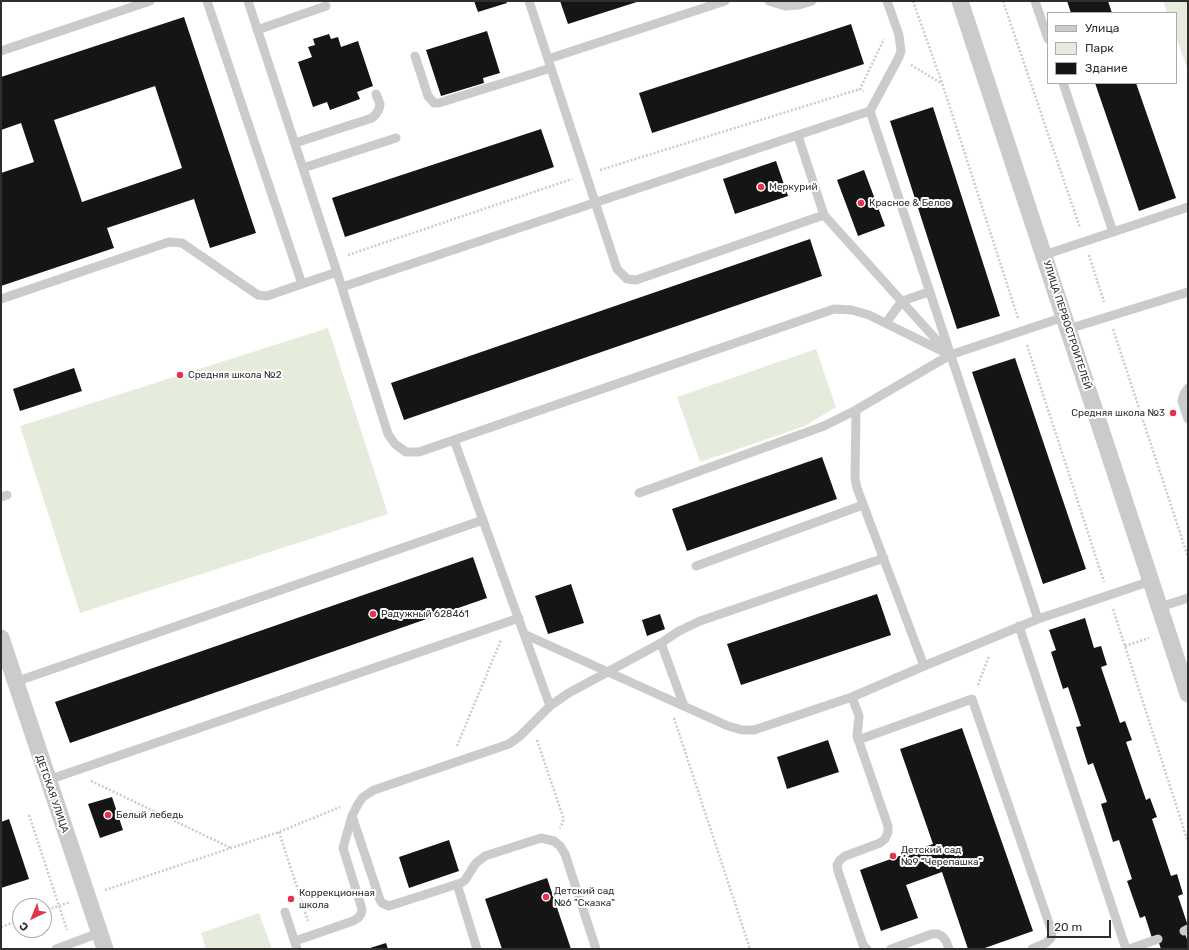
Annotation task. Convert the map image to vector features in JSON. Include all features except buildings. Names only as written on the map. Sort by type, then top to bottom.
[{"type":"street","name":"УЛИЦА ПЕРВОСТРОИТЕЛЕЙ","points":[[960,1],[1188,694]]},
{"type":"street","name":"ДЕТСКАЯ УЛИЦА","points":[[1,638],[102,941]]},
{"type":"lane","points":[[1,51],[150,1]]},
{"type":"lane","points":[[207,1],[302,284]]},
{"type":"lane","points":[[248,1],[342,287],[388,434],[395,444],[406,452],[419,452],[834,309],[852,310],[870,315],[950,355]]},
{"type":"lane","points":[[529,1],[594,203],[617,269],[627,279],[636,280],[824,215]]},
{"type":"lane","points":[[548,59],[725,1]]},
{"type":"lane","points":[[769,1],[785,6],[798,5],[812,1]]},
{"type":"lane","points":[[342,287],[870,112],[901,51],[899,35],[887,1]]},
{"type":"lane","points":[[1035,1],[1047,36]]},
{"type":"lane","points":[[257,30],[326,6]]},
{"type":"lane","points":[[416,56],[428,96],[434,102],[439,104],[550,68]]},
{"type":"lane","points":[[1063,84],[1113,232]]},
{"type":"lane","points":[[295,143],[372,118],[379,109],[380,104],[376,94]]},
{"type":"lane","points":[[870,112],[1038,618]]},
{"type":"lane","points":[[798,136],[824,215],[950,355]]},
{"type":"lane","points":[[303,168],[396,138]]},
{"type":"lane","points":[[1044,255],[1188,207]]},
{"type":"lane","points":[[1,299],[169,242],[182,243],[258,295],[267,296],[337,272]]},
{"type":"lane","points":[[886,323],[902,301],[929,292]]},
{"type":"lane","points":[[639,493],[818,429],[856,410],[950,355],[1022,331],[1109,316],[1188,292]]},
{"type":"lane","points":[[1188,388],[1182,400],[1188,419]]},
{"type":"lane","points":[[856,410],[855,478],[863,505],[924,666]]},
{"type":"lane","points":[[454,440],[526,635],[550,706]]},
{"type":"lane","points":[[696,566],[863,505]]},
{"type":"lane","points":[[15,682],[483,520]]},
{"type":"lane","points":[[285,912],[296,945],[312,935],[353,921],[361,914],[362,909],[343,848],[352,816],[358,804],[364,797],[374,790],[509,744],[520,736],[550,706],[567,694],[700,621],[884,558]]},
{"type":"lane","points":[[526,635],[728,726],[742,730],[754,730],[852,697],[1038,618],[1151,581]]},
{"type":"lane","points":[[1160,607],[1188,598]]},
{"type":"lane","points":[[48,780],[519,618]]},
{"type":"lane","points":[[1019,626],[1127,949],[1158,939]]},
{"type":"lane","points":[[661,643],[684,706]]},
{"type":"lane","points":[[852,697],[859,716],[858,740],[888,826],[886,839],[880,843],[845,856],[837,865],[860,938],[866,949]]},
{"type":"lane","points":[[858,740],[972,699],[1052,932],[1051,938],[1046,943],[1032,949]]},
{"type":"lane","points":[[352,816],[382,904],[389,906],[462,883],[476,863],[485,856],[541,838],[554,841],[560,846],[565,854],[596,949]]},
{"type":"lane","points":[[457,884],[478,949]]},
{"type":"lane","points":[[891,949],[932,934],[938,934],[943,937],[949,949]]},
{"type":"lane","points":[[56,949],[72,943],[102,941]]},
{"type":"path","points":[[913,1],[942,83],[1188,842]]},
{"type":"path","points":[[1003,1],[1085,242],[1188,557]]},
{"type":"path","points":[[870,112],[860,89],[887,32]]},
{"type":"path","points":[[449,765],[509,621]]},
{"type":"path","points":[[972,699],[997,635]]},
{"type":"path","points":[[674,718],[750,949]]},
{"type":"path","points":[[532,724],[563,817],[563,822],[554,841]]},
{"type":"path","points":[[71,772],[232,848]]},
{"type":"path","points":[[52,908],[279,832],[364,797]]},
{"type":"path","points":[[29,814],[72,943]]},
{"type":"path","points":[[279,832],[312,935]]},
{"type":"path","points":[[1,927],[12,923]]},
{"type":"green space","points":[[1163,1],[1188,1],[1188,71],[1177,40],[1177,12],[1167,12]]},
{"type":"green space","points":[[328,328],[388,514],[80,613],[20,426]]},
{"type":"green space","points":[[816,349],[836,407],[805,426],[700,462],[677,397]]},
{"type":"green space","points":[[259,913],[272,949],[206,949],[201,933]]},
{"type":"place","name":"Меркурий","points":[[761,187]]},
{"type":"place","name":"Красное & Белое","points":[[861,203]]},
{"type":"place","name":"Средняя школа №2","points":[[180,375]]},
{"type":"place","name":"Средняя школа №3","points":[[1173,413]]},
{"type":"place","name":"Радужный 628461","points":[[373,614]]},
{"type":"place","name":"Белый лебедь","points":[[108,815]]},
{"type":"place","name":"Детский сад №9 \"Черепашка\"","points":[[893,856]]},
{"type":"place","name":"Детский сад №6 \"Сказка\"","points":[[546,897]]},
{"type":"place","name":"Коррекционная школа","points":[[291,899]]}]
